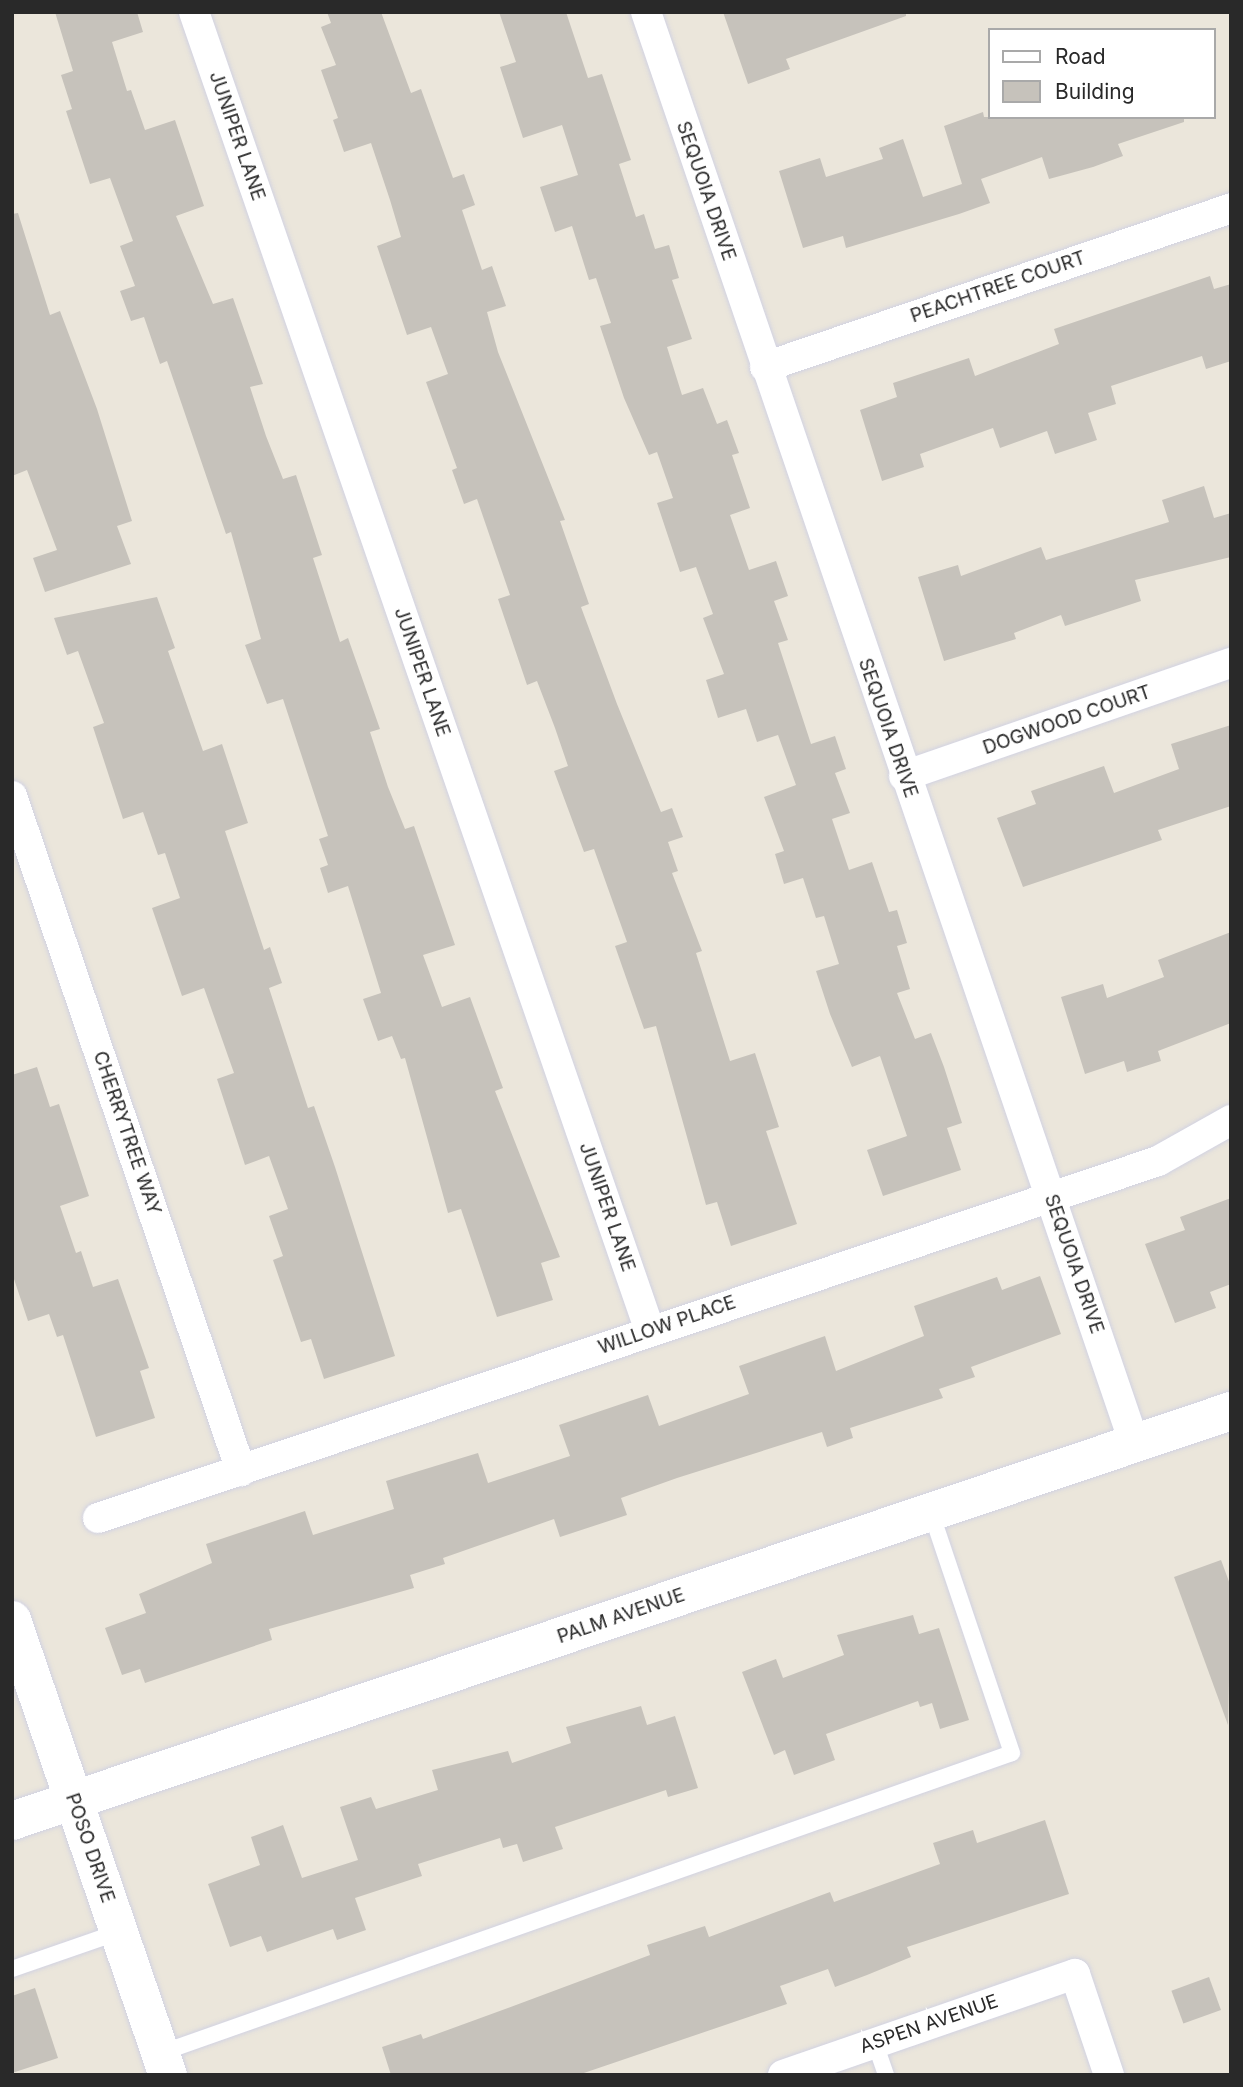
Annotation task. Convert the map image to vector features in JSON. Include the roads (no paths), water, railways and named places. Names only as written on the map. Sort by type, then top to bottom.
[{"type":"main road","name":"PALM AVENUE","points":[[12,1821],[1231,1411]]},
{"type":"main road","name":"POSO DRIVE","points":[[12,1620],[164,2064]]},
{"type":"street","name":"JUNIPER LANE","points":[[194,12],[650,1331]]},
{"type":"street","name":"SEQUOIA DRIVE","points":[[646,12],[904,776],[1052,1197],[1134,1442]]},
{"type":"street","name":"PEACHTREE COURT","points":[[765,367],[1231,208]]},
{"type":"street","name":"DOGWOOD COURT","points":[[904,776],[1231,663]]},
{"type":"street","name":"CHERRYTREE WAY","points":[[12,796],[241,1471]]},
{"type":"street","name":"WILLOW PLACE","points":[[98,1518],[1158,1161],[1231,1120]]},
{"type":"street","name":"ASPEN AVENUE","points":[[783,2075],[1075,1974],[1109,2075]]},
{"type":"lane","points":[[164,2064],[1012,1753],[930,1511]]},
{"type":"lane","points":[[12,1969],[119,1932]]},
{"type":"lane","points":[[875,2043],[886,2075]]}]
